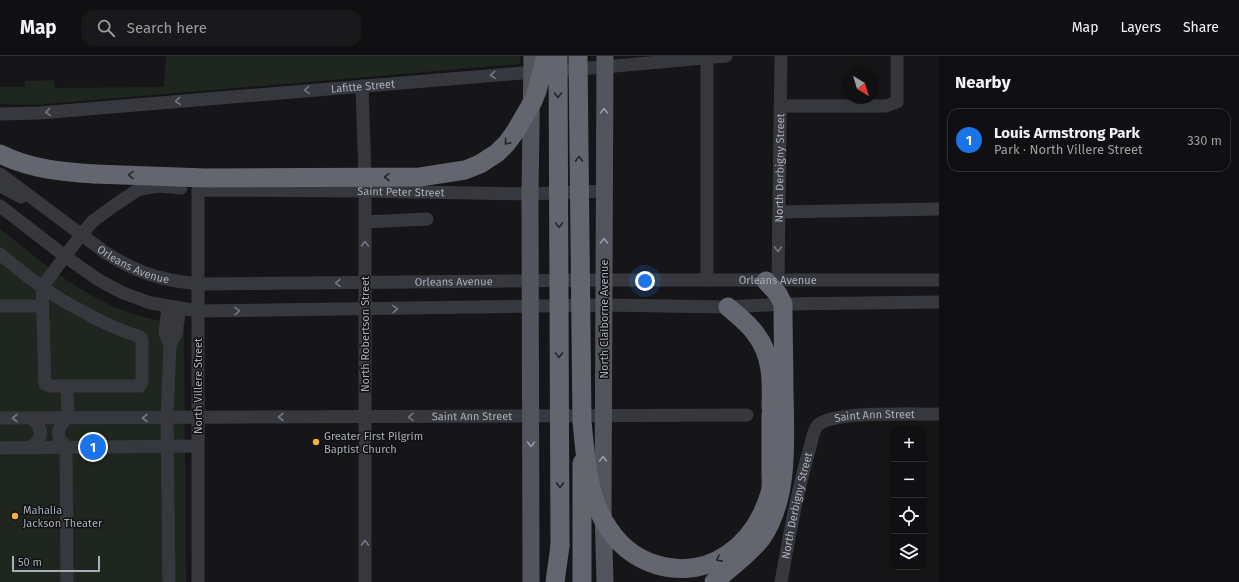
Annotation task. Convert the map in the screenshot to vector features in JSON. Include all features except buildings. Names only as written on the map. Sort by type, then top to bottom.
[{"type":"highway","points":[[0,154],[31,166],[48,170],[95,174],[205,178],[420,177],[464,170],[480,164],[497,153],[515,132],[533,101],[546,56]]},
{"type":"highway","points":[[558,56],[560,582]]},
{"type":"highway","points":[[578,56],[582,422],[582,582]]},
{"type":"highway","points":[[582,422],[587,474],[592,494],[601,517],[609,530],[625,548],[646,562],[662,567],[680,569],[712,563],[728,554],[740,545],[755,526],[770,491],[778,415],[783,304],[772,281]]},
{"type":"highway","points":[[714,582],[752,549],[761,538],[777,508],[783,474],[778,415],[766,353],[756,333],[728,307]]},
{"type":"highway","points":[[555,582],[560,546]]},
{"type":"main road","name":"North Claiborne Avenue","points":[[605,62],[603,510],[605,582]]},
{"type":"main road","points":[[531,582],[530,194],[532,64]]},
{"type":"street","name":"Lafitte Street","points":[[0,114],[39,113],[362,86],[532,64],[707,58],[726,56]]},
{"type":"street","name":"North Derbigny Street","points":[[772,281],[779,212],[781,56]]},
{"type":"street","points":[[780,106],[886,106],[897,102],[897,56]]},
{"type":"street","points":[[707,58],[707,280]]},
{"type":"street","name":"North Robertson Street","points":[[362,86],[365,191],[365,582]]},
{"type":"street","name":"Orleans Avenue","points":[[0,174],[81,235],[123,263],[142,272],[166,279],[198,284],[604,280],[939,280]]},
{"type":"street","points":[[0,186],[46,208]]},
{"type":"street","points":[[0,254],[42,287],[70,304],[113,327],[139,336],[142,340],[142,382],[140,386],[51,386],[45,384],[42,287],[66,257],[81,235],[94,221],[136,191],[155,186],[181,188]]},
{"type":"street","name":"Saint Peter Street","points":[[198,190],[530,194],[604,192]]},
{"type":"street","name":"North Villere Street","points":[[198,190],[198,582]]},
{"type":"street","points":[[0,206],[97,279],[124,293],[151,303],[198,311],[604,305],[728,307],[783,304],[939,302]]},
{"type":"street","points":[[779,212],[939,209]]},
{"type":"street","points":[[365,222],[427,219]]},
{"type":"street","points":[[0,306],[43,306]]},
{"type":"street","points":[[169,582],[167,418],[170,345],[176,333],[174,307]]},
{"type":"street","points":[[67,386],[68,418],[61,425],[57,433],[60,441],[66,446],[67,582]]},
{"type":"street","name":"Saint Ann Street","points":[[814,430],[818,425],[836,417],[851,415],[939,414]]},
{"type":"street","name":"Saint Ann Street","points":[[0,418],[747,415]]},
{"type":"street","points":[[32,418],[38,425],[41,433],[38,440],[32,447]]},
{"type":"street","name":"North Derbigny Street","points":[[781,582],[791,526],[814,430]]},
{"type":"street","points":[[0,448],[66,446],[198,446]]},
{"type":"shaded area","points":[[166,56],[520,56],[520,64],[36,105],[0,104],[0,87],[25,87],[25,81],[54,80],[55,88],[164,87]]},
{"type":"shaded area","points":[[0,229],[44,264],[91,295],[125,311],[184,327],[186,582],[0,582]]},
{"type":"place","name":"Greater First Pilgrim Baptist Church","points":[[316,442]]},
{"type":"place","name":"Louis Armstrong Park","points":[[93,447]]},
{"type":"place","name":"Mahalia Jackson Theater","points":[[15,516]]}]
